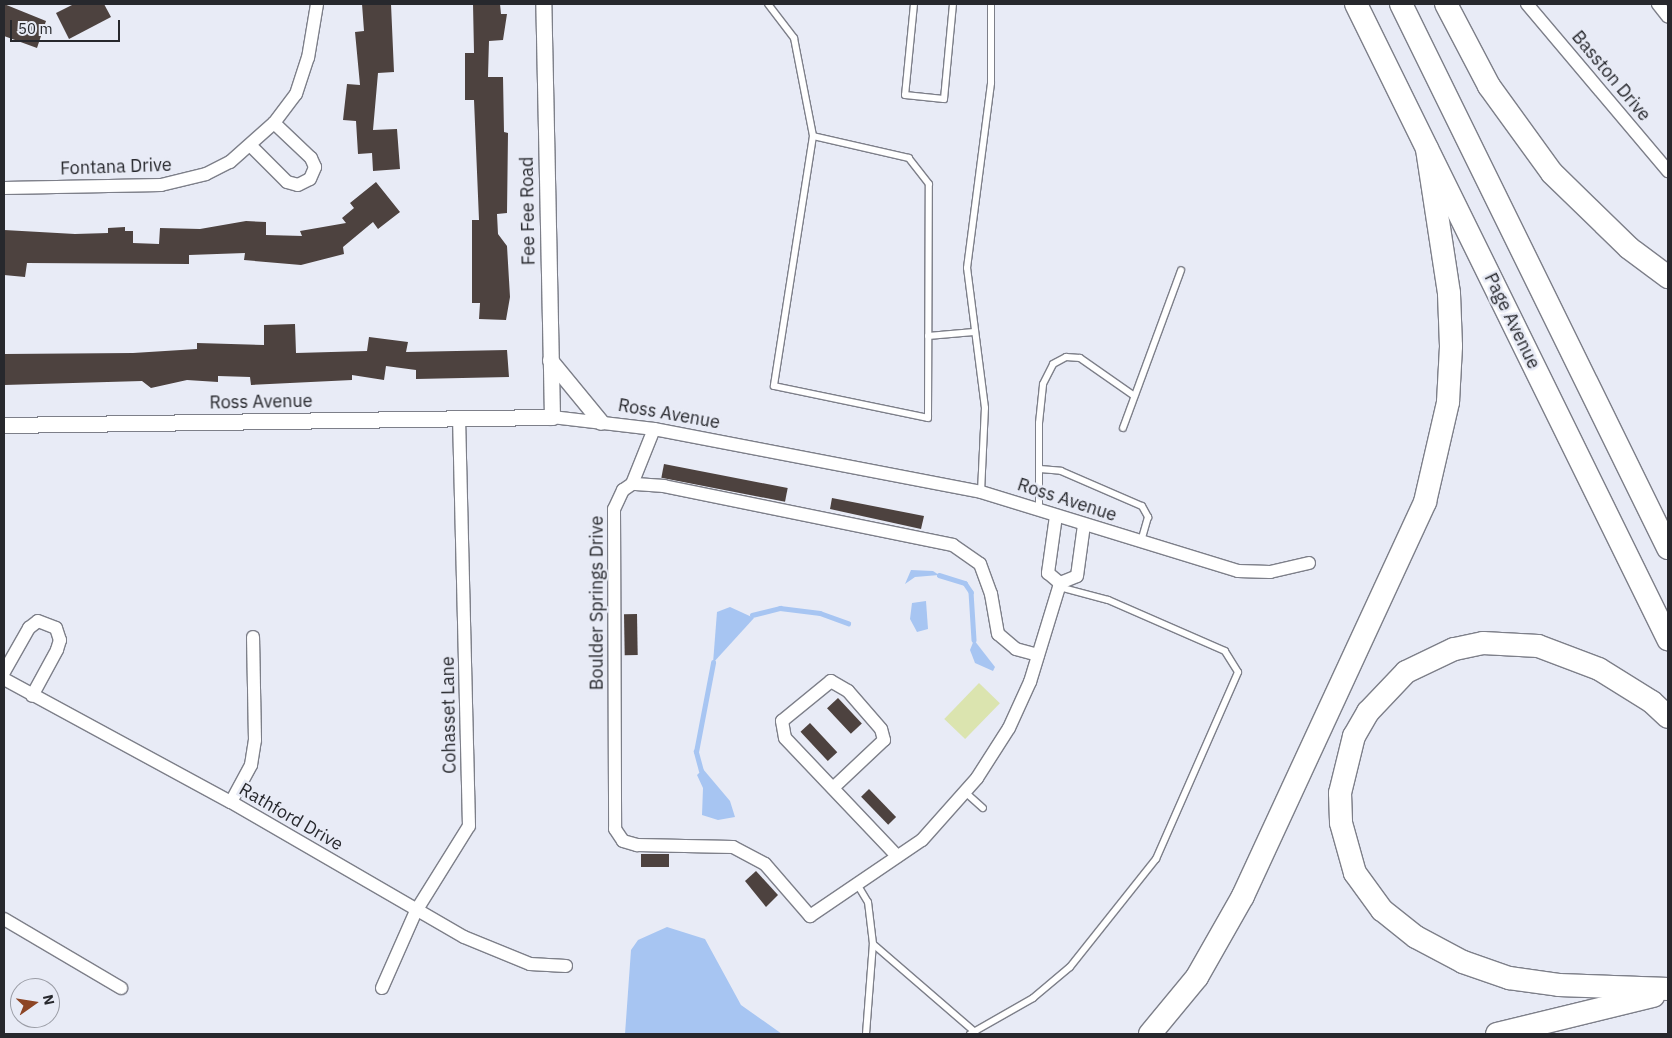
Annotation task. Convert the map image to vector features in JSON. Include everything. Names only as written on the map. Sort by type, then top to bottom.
[{"type":"highway","name":"Page Avenue","points":[[1356,4],[1668,639]]},
{"type":"highway","points":[[1401,4],[1668,548]]},
{"type":"highway","points":[[1446,4],[1489,86],[1552,173],[1629,248],[1668,277]]},
{"type":"highway","points":[[1150,1034],[1197,977],[1243,896],[1425,502],[1448,402],[1451,346],[1449,292],[1428,149]]},
{"type":"highway","points":[[1668,717],[1652,702],[1599,669],[1538,646],[1483,643],[1454,650],[1406,672],[1368,712],[1354,736],[1340,793],[1341,823],[1356,873],[1382,910],[1416,937],[1463,962],[1508,978],[1559,985],[1668,990]]},
{"type":"highway","points":[[1497,1034],[1668,990]]},
{"type":"street","name":"Fontana Drive","points":[[4,188],[184,181],[230,162],[251,146],[274,123],[300,81],[317,4]]},
{"type":"street","name":"Fee Fee Road","points":[[543,4],[552,417]]},
{"type":"street","name":"Basston Drive","points":[[1527,4],[1668,171]]},
{"type":"street","points":[[1658,4],[1668,17]]},
{"type":"street","points":[[251,146],[287,182],[298,185],[310,179],[315,167],[311,158],[274,123]]},
{"type":"street","points":[[550,360],[602,422]]},
{"type":"street","name":"Ross Avenue","points":[[4,425],[552,417],[602,422],[654,429],[981,492],[1238,572],[1270,572],[1309,563]]},
{"type":"street","name":"Cohasset Lane","points":[[382,988],[416,911],[469,826],[459,418]]},
{"type":"street","name":"Boulder Springs Drive","points":[[654,429],[632,484],[623,490],[614,509],[615,829],[623,841],[637,845],[733,848],[765,864],[810,916],[857,884]]},
{"type":"street","points":[[632,484],[664,486],[953,545],[980,564],[991,594],[998,634],[1016,649],[1038,655]]},
{"type":"street","points":[[1056,516],[1048,573],[1059,585]]},
{"type":"street","points":[[857,884],[934,829],[965,792],[1009,728],[1038,655],[1059,585],[1078,576],[1084,525]]},
{"type":"street","points":[[4,672],[29,628],[38,622],[56,628],[60,640],[57,650],[32,696]]},
{"type":"street","points":[[231,802],[251,765],[255,740],[253,637]]},
{"type":"street","name":"Rathford Drive","points":[[4,679],[32,696],[231,802],[416,911],[504,955],[530,964],[566,966]]},
{"type":"street","points":[[833,788],[884,740],[881,729],[848,690],[831,681],[782,722],[785,738],[897,856]]},
{"type":"street","points":[[4,919],[121,988]]},
{"type":"lane","points":[[768,4],[794,38],[814,136],[774,386],[928,418],[929,184],[909,158],[814,136]]},
{"type":"lane","points":[[914,4],[905,95],[944,98],[953,4]]},
{"type":"lane","points":[[981,492],[985,408],[967,268],[991,83],[991,4]]},
{"type":"lane","points":[[1123,428],[1133,395],[1181,270]]},
{"type":"lane","points":[[928,336],[974,332]]},
{"type":"lane","points":[[1039,510],[1043,384],[1052,364],[1066,357],[1080,358],[1133,395]]},
{"type":"lane","points":[[1040,469],[1061,471],[1142,506],[1148,517],[1140,542]]},
{"type":"lane","points":[[873,944],[972,1033],[1033,998],[1070,966],[1156,859],[1238,672],[1225,651],[1108,600],[1059,585]]},
{"type":"lane","points":[[965,792],[983,808]]},
{"type":"lane","points":[[857,884],[868,902],[873,944],[866,1034]]},
{"type":"green space","points":[[979,683],[1000,703],[965,739],[944,719]]},
{"type":"water","points":[[911,570],[933,571],[939,575],[915,577],[905,584]]},
{"type":"water","points":[[926,601],[928,629],[917,632],[910,619],[912,603]]},
{"type":"water","points":[[730,607],[754,618],[713,663],[717,612]]},
{"type":"water","points":[[974,640],[995,667],[993,671],[975,663],[970,650]]},
{"type":"water","points":[[703,769],[730,801],[735,817],[718,820],[702,815],[703,788],[697,775]]},
{"type":"water","points":[[667,927],[705,939],[741,1005],[782,1034],[625,1034],[631,950],[638,940]]},
{"type":"building","points":[[4,4],[46,21],[37,48],[4,36]]},
{"type":"building","points":[[74,4],[104,4],[111,17],[69,39],[56,13]]},
{"type":"building","points":[[362,4],[391,4],[394,72],[378,73],[373,130],[397,129],[400,169],[373,171],[372,153],[358,154],[356,121],[343,120],[347,84],[360,85],[355,32],[364,31]]},
{"type":"building","points":[[473,4],[500,4],[501,14],[507,14],[503,40],[489,41],[488,77],[503,77],[504,132],[508,133],[507,213],[497,214],[498,234],[507,246],[510,297],[506,320],[479,319],[480,303],[472,303],[472,220],[479,220],[474,100],[465,100],[465,53],[474,53]]},
{"type":"building","points":[[376,182],[400,212],[378,229],[373,222],[343,247],[344,254],[301,265],[244,260],[245,253],[189,255],[189,264],[27,263],[25,277],[4,275],[4,230],[75,234],[108,233],[108,228],[125,227],[125,231],[133,231],[133,243],[159,244],[160,228],[200,229],[246,221],[266,222],[266,235],[302,236],[300,231],[346,223],[342,218],[354,208],[350,203]]},
{"type":"building","points":[[295,324],[296,353],[367,351],[369,337],[408,342],[406,352],[507,350],[509,377],[416,379],[416,370],[386,366],[384,380],[352,375],[352,380],[251,385],[250,377],[218,376],[218,382],[187,380],[151,388],[142,381],[4,385],[4,354],[133,353],[197,349],[197,343],[264,345],[264,325]]},
{"type":"building","points":[[664,464],[788,488],[785,502],[661,478]]},
{"type":"building","points":[[832,498],[924,516],[921,529],[830,509]]},
{"type":"building","points":[[624,614],[637,614],[638,655],[625,655]]},
{"type":"building","points":[[838,698],[862,724],[851,734],[827,708]]},
{"type":"building","points":[[810,723],[837,752],[828,761],[800,732]]},
{"type":"building","points":[[869,789],[896,817],[888,825],[861,797]]},
{"type":"building","points":[[641,854],[669,854],[669,867],[641,867]]},
{"type":"building","points":[[756,871],[778,895],[766,907],[745,881]]},
{"type":"waterway","points":[[939,575],[965,583],[971,592],[974,640]]},
{"type":"waterway","points":[[752,615],[780,608],[820,613],[848,623]]},
{"type":"waterway","points":[[701,771],[696,752],[713,663]]}]
